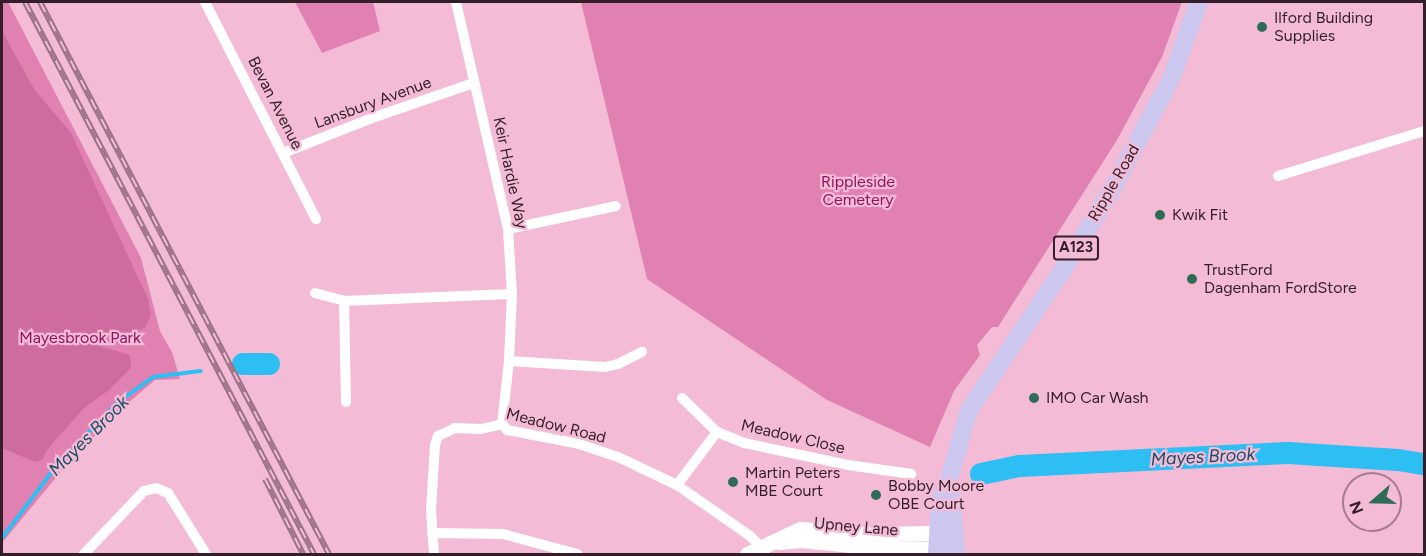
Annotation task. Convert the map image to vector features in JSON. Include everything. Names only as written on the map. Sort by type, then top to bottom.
[{"type":"main road","name":"Ripple Road","points":[[945,544],[952,501],[948,483],[969,410],[1064,268],[1114,186],[1171,79],[1199,2]]},
{"type":"street","name":"Bevan Avenue","points":[[206,2],[316,219]]},
{"type":"street","name":"Keir Hardie Way","points":[[456,2],[508,229],[512,294],[509,361],[502,424]]},
{"type":"street","name":"Lansbury Avenue","points":[[283,153],[375,117],[474,83]]},
{"type":"street","points":[[1278,176],[1425,131]]},
{"type":"street","points":[[508,229],[616,206]]},
{"type":"street","points":[[315,293],[344,301],[512,294]]},
{"type":"street","points":[[344,301],[346,402]]},
{"type":"street","points":[[509,361],[605,367],[618,364],[642,352]]},
{"type":"street","name":"Meadow Close","points":[[682,398],[717,432],[744,443],[848,465],[911,474]]},
{"type":"street","name":"Meadow Road","points":[[434,555],[432,533],[435,445],[438,436],[455,428],[482,429],[502,424],[507,430],[579,444],[618,457],[677,485],[768,547]]},
{"type":"street","points":[[677,485],[717,432]]},
{"type":"street","points":[[84,555],[144,491],[156,488],[168,493],[206,555]]},
{"type":"street","points":[[432,533],[503,534],[577,555]]},
{"type":"street","name":"Upney Lane","points":[[747,555],[768,547],[801,540],[892,549],[945,544]]},
{"type":"green space","name":"Mayesbrook Park","points":[[2,2],[8,2],[141,258],[160,331],[172,352],[180,379],[155,380],[127,404],[68,463],[2,543]]},
{"type":"green space","points":[[295,2],[373,2],[380,31],[322,53]]},
{"type":"green space","name":"Rippleside Cemetery","points":[[581,2],[1182,2],[1162,57],[1117,140],[998,327],[992,327],[977,345],[980,355],[954,391],[930,447],[827,400],[647,279]]},
{"type":"green space","name":"Mayesbrook Park","points":[[2,31],[34,89],[71,133],[148,299],[151,315],[145,328],[133,332],[97,333],[91,337],[96,345],[130,355],[131,368],[109,390],[84,408],[47,450],[42,460],[35,462],[2,448]]},
{"type":"waterway","name":"Mayes Brook","points":[[243,364],[269,364]]},
{"type":"waterway","name":"Mayes Brook","points":[[2,538],[54,469],[117,403],[153,377],[201,371]]},
{"type":"waterway","name":"Mayes Brook","points":[[981,474],[1020,466],[1288,453],[1398,460],[1424,464]]},
{"type":"railway","points":[[25,2],[314,554]]},
{"type":"railway","points":[[40,2],[329,554]]},
{"type":"railway","points":[[265,479],[303,554]]},
{"type":"place","name":"Ilford Building Supplies","points":[[1262,27]]},
{"type":"place","name":"Kwik Fit","points":[[1160,215]]},
{"type":"place","name":"TrustFord Dagenham FordStore","points":[[1192,279]]},
{"type":"place","name":"IMO Car Wash","points":[[1034,398]]},
{"type":"place","name":"Martin Peters MBE Court","points":[[733,482]]},
{"type":"place","name":"Bobby Moore OBE Court","points":[[876,495]]}]
